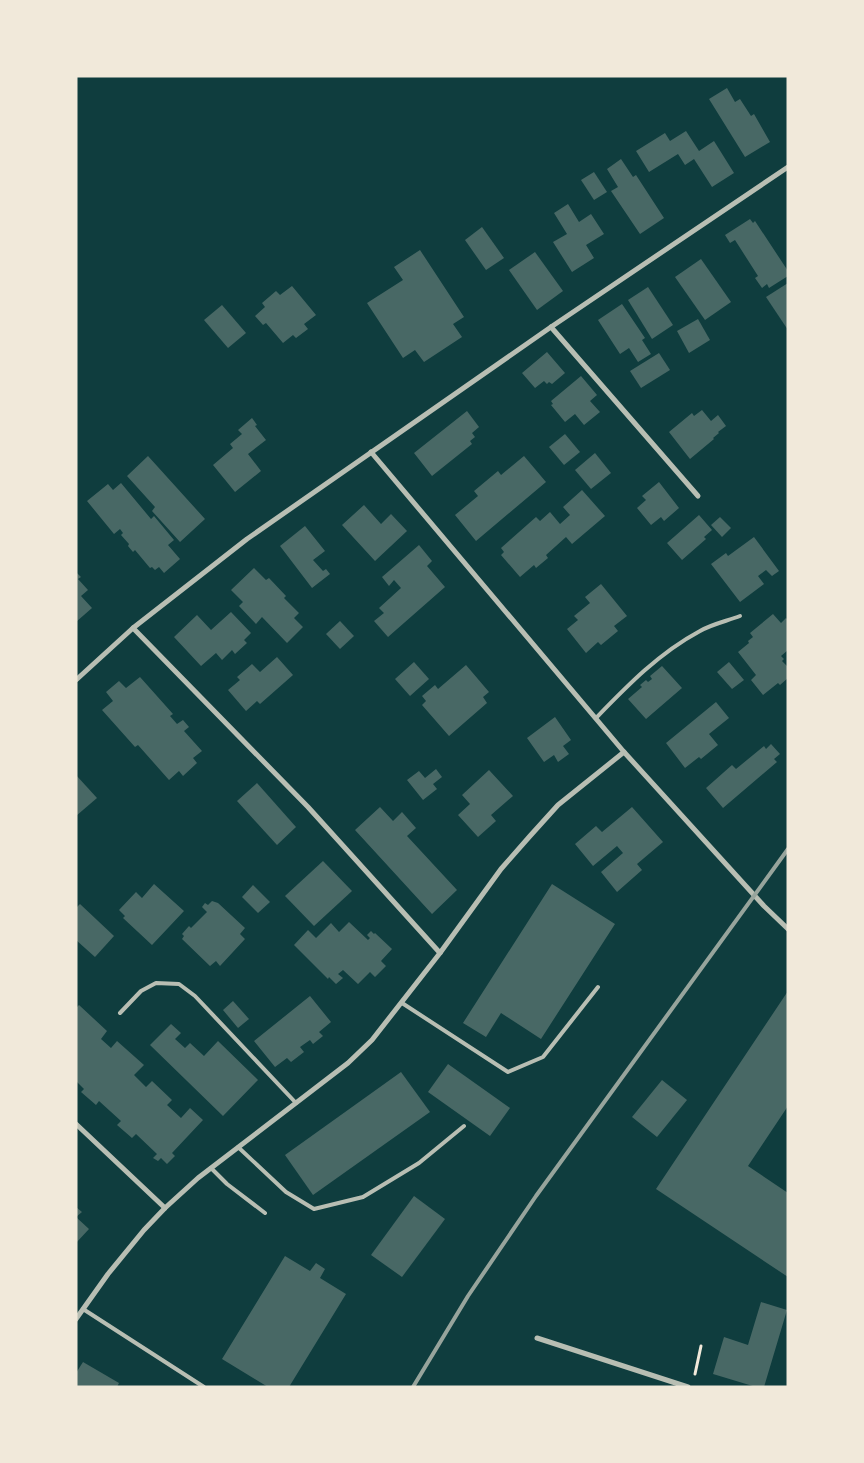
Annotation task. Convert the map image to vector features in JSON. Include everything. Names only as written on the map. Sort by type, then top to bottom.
[{"type":"street","points":[[76,680],[133,628],[247,539],[551,328],[788,167]]},
{"type":"street","points":[[551,328],[698,496]]},
{"type":"street","points":[[371,452],[624,752],[758,900],[788,929]]},
{"type":"street","points":[[133,628],[308,807],[440,953]]},
{"type":"street","points":[[76,1319],[108,1274],[144,1230],[165,1208],[198,1178],[348,1063],[372,1040],[440,953],[501,869],[558,805],[624,752]]},
{"type":"street","points":[[76,1124],[165,1208]]},
{"type":"street","points":[[537,1338],[688,1387]]},
{"type":"lane","points":[[596,718],[636,677],[662,655],[701,630],[740,616]]},
{"type":"lane","points":[[120,1013],[141,991],[156,983],[179,984],[195,996],[296,1103]]},
{"type":"lane","points":[[402,1003],[508,1072],[543,1057],[598,987]]},
{"type":"lane","points":[[238,1147],[286,1192],[314,1209],[363,1197],[419,1163],[464,1126]]},
{"type":"lane","points":[[211,1168],[227,1184],[265,1213]]},
{"type":"lane","points":[[83,1309],[204,1387]]},
{"type":"path","points":[[696,1370],[701,1346]]},
{"type":"building","points":[[727,88],[735,102],[740,99],[751,116],[754,114],[770,142],[745,157],[709,99]]},
{"type":"building","points":[[686,131],[699,151],[714,141],[734,173],[712,187],[694,159],[685,165],[678,154],[649,172],[636,151],[665,133],[670,141]]},
{"type":"building","points":[[621,159],[633,177],[636,175],[664,218],[640,234],[611,191],[618,187],[607,169]]},
{"type":"building","points":[[594,172],[607,192],[594,200],[581,180]]},
{"type":"building","points":[[568,204],[579,222],[591,214],[604,234],[586,245],[594,258],[572,272],[553,242],[567,234],[554,213]]},
{"type":"building","points":[[750,219],[753,223],[755,221],[788,271],[788,276],[769,288],[767,284],[762,288],[755,278],[758,276],[735,240],[730,243],[725,235]]},
{"type":"building","points":[[482,227],[504,258],[486,270],[465,240]]},
{"type":"building","points":[[420,250],[464,317],[453,324],[462,337],[424,362],[415,350],[403,358],[367,303],[403,280],[394,267]]},
{"type":"building","points":[[535,252],[563,291],[537,310],[509,270]]},
{"type":"building","points":[[701,259],[731,302],[705,320],[675,277]]},
{"type":"building","points":[[788,283],[788,330],[766,297]]},
{"type":"building","points":[[292,286],[316,315],[304,324],[308,329],[296,338],[293,335],[283,343],[266,323],[263,325],[255,316],[265,307],[262,303],[276,291],[280,295]]},
{"type":"building","points":[[648,287],[673,325],[652,339],[628,300]]},
{"type":"building","points":[[622,304],[645,338],[642,340],[651,354],[638,362],[629,348],[620,354],[598,320]]},
{"type":"building","points":[[222,305],[246,333],[228,348],[204,320]]},
{"type":"building","points":[[698,319],[710,340],[689,353],[677,331]]},
{"type":"building","points":[[547,352],[565,373],[552,384],[549,382],[547,384],[544,381],[535,388],[522,373]]},
{"type":"building","points":[[659,353],[670,370],[641,388],[630,371]]},
{"type":"building","points":[[581,376],[597,395],[590,401],[600,412],[584,425],[575,414],[565,422],[551,405],[553,404],[551,401]]},
{"type":"building","points":[[702,410],[711,421],[718,415],[726,426],[690,459],[669,432],[692,413],[694,416]]},
{"type":"building","points":[[467,411],[479,427],[472,433],[475,437],[470,441],[472,444],[432,476],[414,453]]},
{"type":"building","points":[[252,418],[257,425],[255,426],[266,440],[248,454],[261,471],[235,492],[213,465],[233,448],[230,444],[242,434],[238,430]]},
{"type":"building","points":[[565,434],[580,452],[564,465],[549,447]]},
{"type":"building","points":[[595,453],[611,473],[591,489],[575,470]]},
{"type":"building","points":[[148,456],[205,519],[180,542],[152,511],[155,507],[127,476]]},
{"type":"building","points":[[524,456],[546,482],[476,541],[455,515],[478,496],[474,491],[498,471],[501,475]]},
{"type":"building","points":[[659,482],[679,508],[664,521],[661,517],[651,525],[637,508],[646,500],[642,496]]},
{"type":"building","points":[[121,483],[151,519],[154,516],[174,540],[168,545],[180,559],[164,573],[159,567],[155,570],[152,567],[150,568],[135,550],[133,552],[128,546],[129,544],[121,535],[123,533],[120,529],[114,534],[87,501],[108,484],[113,490]]},
{"type":"building","points":[[582,490],[605,516],[572,544],[566,537],[546,555],[548,558],[536,568],[534,565],[520,577],[501,555],[504,552],[501,548],[536,517],[540,521],[550,512],[560,524],[570,515],[563,507]]},
{"type":"building","points":[[364,505],[381,524],[391,514],[407,531],[375,561],[342,525]]},
{"type":"building","points":[[699,515],[712,530],[704,537],[706,539],[682,560],[667,543]]},
{"type":"building","points":[[720,517],[731,528],[722,537],[711,525]]},
{"type":"building","points":[[305,526],[325,551],[313,560],[323,571],[326,569],[330,574],[312,588],[280,546]]},
{"type":"building","points":[[754,537],[779,571],[772,576],[766,570],[758,576],[764,584],[740,602],[711,564],[726,553],[728,556]]},
{"type":"building","points":[[419,545],[432,561],[427,566],[445,587],[388,637],[374,621],[384,613],[379,608],[401,588],[394,580],[389,586],[382,577]]},
{"type":"building","points":[[254,568],[266,580],[269,578],[286,596],[284,598],[299,613],[294,618],[303,627],[287,643],[262,617],[256,624],[239,606],[243,602],[231,590]]},
{"type":"building","points":[[76,572],[81,577],[78,579],[88,590],[81,596],[92,608],[76,622]]},
{"type":"building","points":[[601,584],[627,616],[614,626],[618,631],[601,645],[598,642],[586,653],[567,629],[578,620],[574,616],[590,603],[585,597]]},
{"type":"building","points":[[231,612],[251,633],[244,640],[247,643],[235,654],[232,650],[222,660],[216,653],[201,666],[174,637],[197,615],[211,630]]},
{"type":"building","points":[[773,614],[781,623],[786,618],[788,620],[788,650],[781,656],[784,659],[782,661],[788,667],[788,678],[763,695],[751,680],[756,675],[738,652],[753,637],[750,633]]},
{"type":"building","points":[[340,621],[354,636],[340,649],[326,634]]},
{"type":"building","points":[[277,657],[293,675],[260,704],[257,701],[246,711],[228,690],[240,680],[237,677],[252,664],[260,672]]},
{"type":"building","points":[[414,662],[429,679],[410,696],[395,679]]},
{"type":"building","points":[[729,662],[744,680],[732,689],[717,672]]},
{"type":"building","points":[[466,665],[489,692],[483,697],[487,703],[449,736],[422,705],[426,701],[422,696],[435,685],[438,689]]},
{"type":"building","points":[[662,666],[682,688],[646,719],[628,699],[642,687],[640,685],[646,680],[648,682],[652,679],[650,676]]},
{"type":"building","points":[[140,677],[173,714],[170,716],[177,724],[183,720],[189,727],[184,731],[202,751],[193,758],[197,763],[183,776],[179,771],[169,780],[138,745],[135,747],[102,710],[113,701],[106,692],[119,681],[126,688]]},
{"type":"building","points":[[716,702],[729,718],[709,734],[718,745],[701,759],[699,757],[685,768],[666,743]]},
{"type":"building","points":[[555,717],[571,740],[563,746],[569,754],[558,762],[554,755],[544,762],[527,738]]},
{"type":"building","points":[[771,744],[780,754],[774,759],[777,762],[723,808],[706,788],[732,765],[736,769],[764,746],[766,749]]},
{"type":"building","points":[[436,769],[442,777],[433,784],[437,789],[423,800],[407,780],[419,771],[425,778]]},
{"type":"building","points":[[489,770],[513,796],[491,815],[496,821],[478,837],[458,815],[470,804],[462,795]]},
{"type":"building","points":[[76,775],[97,798],[76,816]]},
{"type":"building","points":[[257,783],[296,827],[277,845],[237,801]]},
{"type":"building","points":[[380,807],[393,821],[402,812],[416,828],[407,836],[457,890],[432,914],[355,830]]},
{"type":"building","points":[[632,807],[663,842],[637,864],[642,870],[617,892],[601,872],[623,853],[617,846],[593,866],[575,844],[596,826],[602,832]]},
{"type":"building","points":[[323,861],[352,891],[314,926],[285,896]]},
{"type":"building","points":[[154,884],[184,911],[152,945],[123,918],[125,916],[119,910],[136,892],[142,898]]},
{"type":"building","points":[[552,884],[615,924],[541,1039],[501,1013],[486,1037],[463,1023]]},
{"type":"building","points":[[253,885],[270,902],[258,913],[242,897]]},
{"type":"building","points":[[212,901],[218,903],[245,928],[240,934],[245,939],[220,966],[216,961],[210,966],[182,939],[184,936],[182,934],[189,926],[191,928],[207,912],[202,907],[205,903],[208,905]]},
{"type":"building","points":[[80,904],[114,936],[95,957],[76,940],[76,908]]},
{"type":"building","points":[[349,922],[368,940],[370,938],[367,935],[371,931],[392,949],[381,961],[386,966],[375,977],[370,972],[358,984],[343,970],[338,974],[343,978],[336,984],[329,977],[328,979],[294,945],[308,930],[316,938],[331,923],[339,932]]},
{"type":"building","points":[[788,991],[788,1106],[748,1166],[788,1193],[788,1277],[656,1189]]},
{"type":"building","points":[[310,996],[331,1022],[319,1032],[323,1036],[313,1044],[310,1040],[300,1047],[304,1052],[291,1062],[287,1058],[275,1067],[254,1041]]},
{"type":"building","points":[[233,1001],[249,1019],[238,1028],[223,1010]]},
{"type":"building","points":[[79,1005],[107,1031],[101,1039],[111,1048],[117,1041],[144,1065],[134,1075],[146,1087],[152,1081],[172,1100],[167,1105],[181,1118],[190,1108],[203,1120],[172,1153],[175,1156],[167,1164],[161,1158],[158,1161],[153,1158],[157,1154],[136,1134],[132,1138],[117,1125],[121,1121],[99,1101],[96,1105],[81,1092],[84,1089],[76,1081],[76,1008]]},
{"type":"building","points":[[171,1024],[181,1033],[175,1039],[185,1048],[190,1043],[204,1056],[218,1041],[258,1080],[223,1116],[150,1045]]},
{"type":"building","points":[[448,1064],[510,1108],[490,1136],[428,1092]]},
{"type":"building","points":[[401,1072],[430,1112],[313,1195],[285,1155]]},
{"type":"building","points":[[662,1080],[687,1100],[657,1137],[632,1117]]},
{"type":"building","points":[[414,1196],[445,1219],[402,1277],[371,1255]]},
{"type":"building","points":[[76,1207],[82,1212],[76,1217]]},
{"type":"building","points":[[76,1217],[89,1229],[76,1243]]},
{"type":"building","points":[[285,1256],[310,1271],[316,1263],[325,1269],[320,1278],[346,1294],[289,1387],[268,1387],[222,1359]]},
{"type":"building","points":[[761,1302],[787,1310],[764,1387],[756,1387],[713,1374],[724,1337],[748,1345]]},
{"type":"building","points":[[83,1362],[119,1383],[117,1387],[76,1387],[76,1373]]},
{"type":"railway","points":[[413,1387],[468,1296],[536,1196],[788,849]]}]
